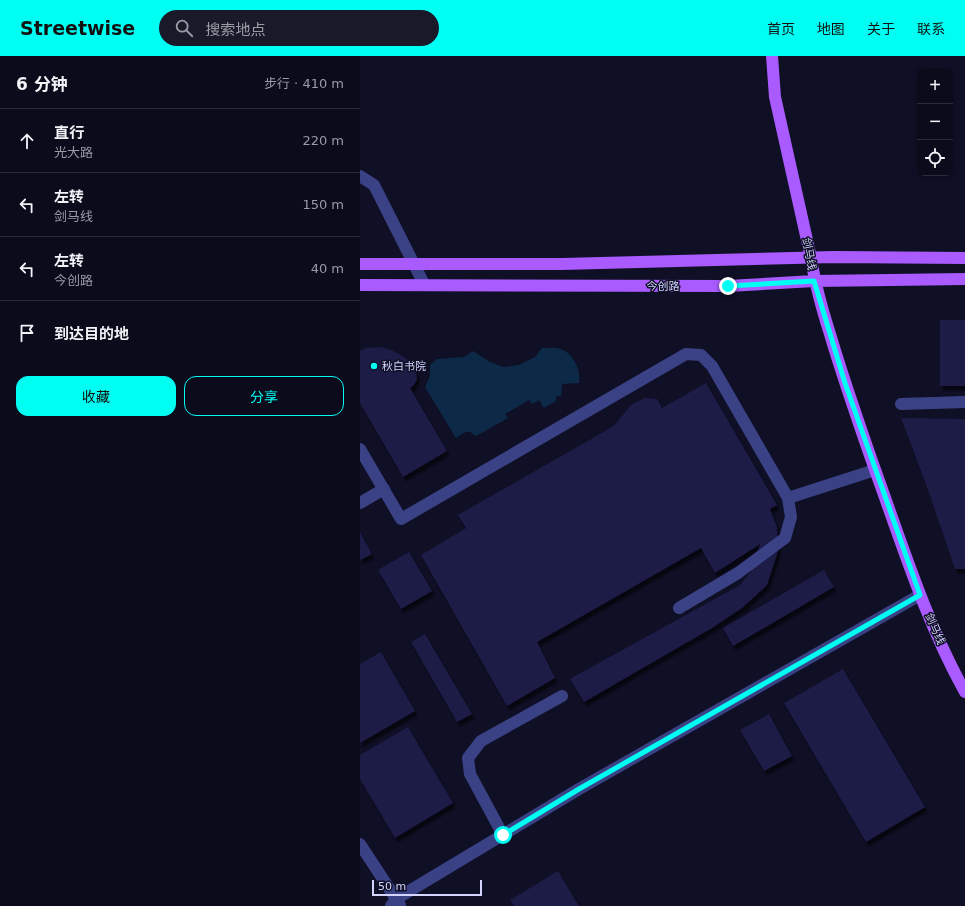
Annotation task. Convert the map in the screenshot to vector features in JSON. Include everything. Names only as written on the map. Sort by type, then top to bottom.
[{"type":"main road","name":"剑马线","points":[[772,56],[775,97],[814,281],[845,383],[920,595],[953,670],[965,692]]},
{"type":"main road","points":[[360,264],[562,264],[810,258],[965,258]]},
{"type":"main road","name":"今创路","points":[[360,285],[728,286],[814,281],[965,279]]},
{"type":"street","points":[[360,176],[374,186],[424,284]]},
{"type":"street","points":[[360,449],[401,519],[686,354],[701,355],[712,366],[788,498],[791,517],[785,538],[738,573],[679,608]]},
{"type":"street","points":[[901,404],[965,402]]},
{"type":"street","points":[[788,498],[875,470]]},
{"type":"street","points":[[360,503],[384,489]]},
{"type":"street","points":[[360,844],[396,904],[469,855],[579,789],[920,595]]},
{"type":"street","points":[[503,835],[470,774],[468,758],[480,741],[562,696]]},
{"type":"water","points":[[542,348],[559,348],[566,351],[576,363],[579,373],[579,383],[562,384],[561,396],[556,396],[556,401],[544,408],[539,400],[532,404],[529,400],[505,414],[508,418],[476,436],[470,432],[465,432],[456,438],[425,387],[430,376],[430,365],[437,359],[464,357],[473,351],[490,362],[503,367],[519,365],[535,357]]},
{"type":"building","points":[[940,320],[965,320],[965,386],[940,386]]},
{"type":"building","points":[[382,347],[396,352],[408,360],[416,370],[417,380],[410,388],[447,451],[403,477],[360,403],[360,351],[366,348]]},
{"type":"building","points":[[706,383],[777,505],[770,509],[777,527],[778,551],[767,585],[742,608],[712,628],[584,702],[570,679],[740,585],[752,570],[760,544],[715,573],[701,548],[537,642],[555,678],[507,706],[421,555],[466,528],[458,515],[614,426],[631,405],[645,398],[657,399],[662,408]]},
{"type":"building","points":[[901,418],[965,419],[965,569],[955,569],[927,487]]},
{"type":"building","points":[[360,532],[372,554],[360,560]]},
{"type":"building","points":[[409,552],[432,591],[401,609],[378,570]]},
{"type":"building","points":[[824,570],[834,587],[733,646],[723,628]]},
{"type":"building","points":[[425,634],[472,714],[457,722],[411,642]]},
{"type":"building","points":[[381,652],[415,711],[360,743],[360,664]]},
{"type":"building","points":[[843,669],[925,807],[866,842],[784,703]]},
{"type":"building","points":[[769,714],[792,756],[764,771],[740,730]]},
{"type":"building","points":[[408,727],[453,803],[395,838],[360,779],[360,755]]},
{"type":"building","points":[[558,871],[579,906],[514,906],[510,900]]},
{"type":"place","name":"秋白书院","points":[[374,366]]},
{"type":"route","points":[[503,835],[579,789],[920,595],[845,383],[814,281],[728,286]]}]
